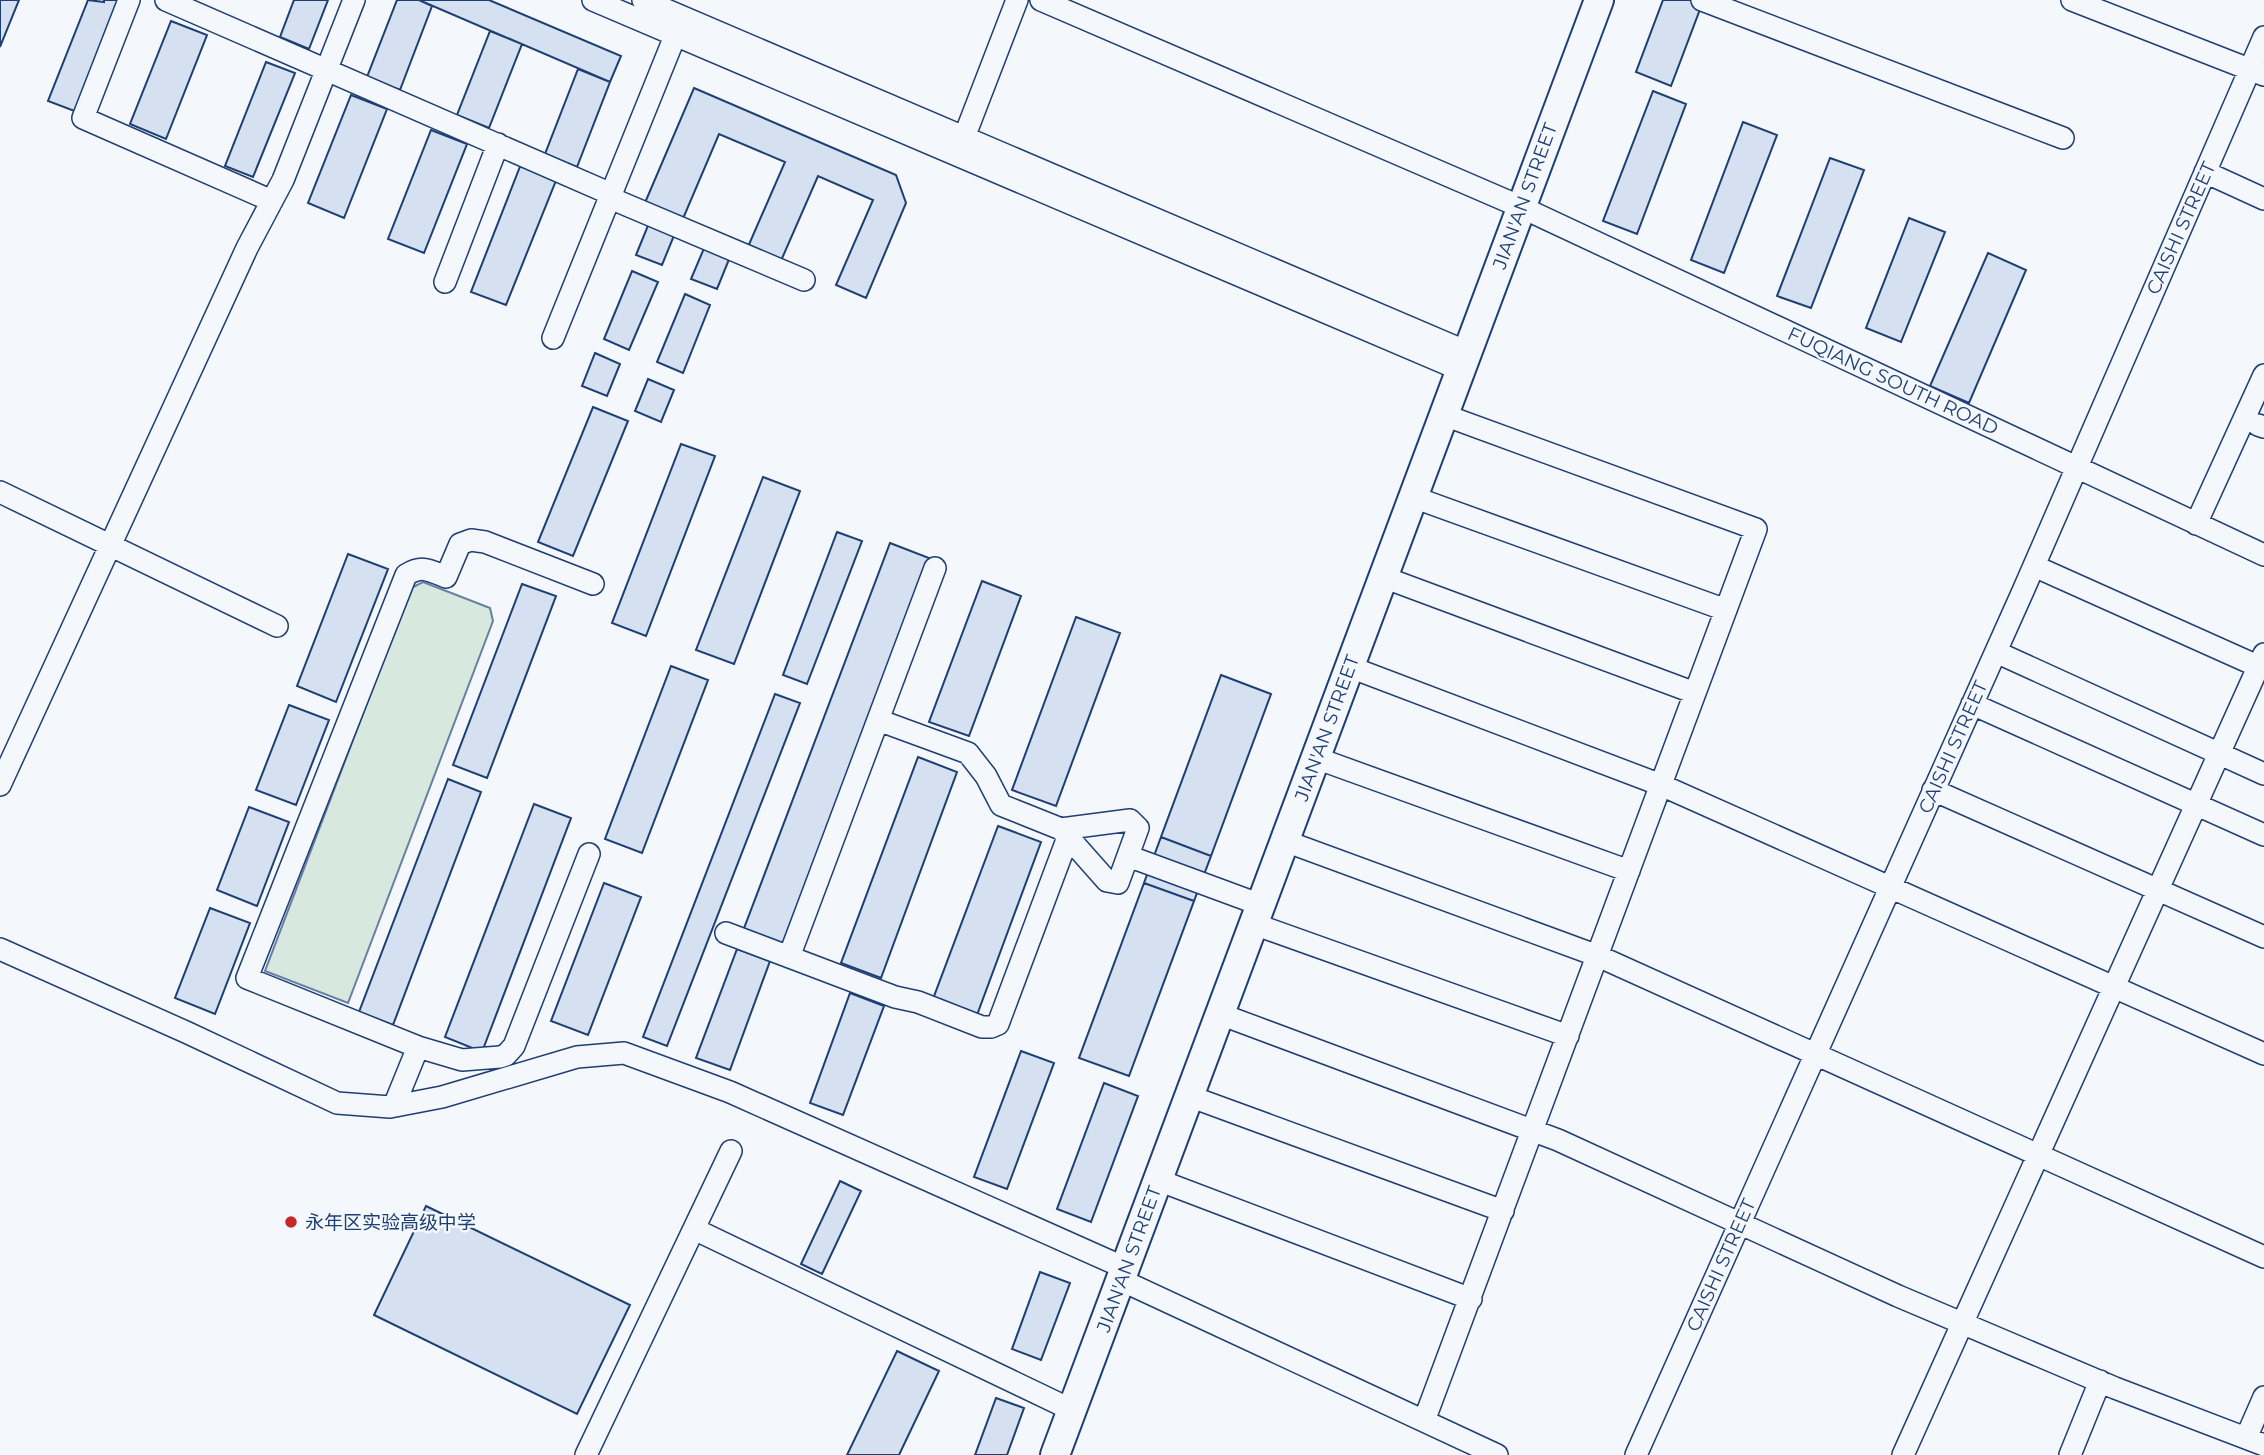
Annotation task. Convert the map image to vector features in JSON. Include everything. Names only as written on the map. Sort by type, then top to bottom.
[{"type":"main road","name":"JIAN'AN STREET","points":[[1055,1455],[1599,0]]},
{"type":"street","points":[[129,0],[83,118],[272,201]]},
{"type":"street","points":[[166,0],[804,280]]},
{"type":"street","points":[[0,785],[247,248],[282,180],[354,0]]},
{"type":"street","points":[[593,0],[675,36],[960,146]]},
{"type":"street","points":[[643,0],[960,146],[1464,361]]},
{"type":"street","points":[[960,146],[1017,0]]},
{"type":"street","name":"FUQIANG SOUTH ROAD","points":[[1041,0],[1521,207],[2264,555]]},
{"type":"street","points":[[1702,0],[2063,138]]},
{"type":"street","points":[[2072,0],[2257,71]]},
{"type":"street","points":[[553,338],[675,36]]},
{"type":"street","name":"CAISHI STREET","points":[[1636,1455],[1996,652],[2205,172],[2257,71],[2264,37]]},
{"type":"street","points":[[445,282],[498,144]]},
{"type":"street","points":[[2205,172],[2264,200]]},
{"type":"street","points":[[2196,524],[2264,375]]},
{"type":"street","points":[[1424,1421],[1756,529],[1444,415]]},
{"type":"street","points":[[0,492],[277,626]]},
{"type":"street","points":[[1413,497],[1726,610]]},
{"type":"street","points":[[589,854],[514,1046],[506,1055],[462,1060],[418,1047],[247,978],[406,575],[416,569],[428,570],[446,577],[460,544],[471,540],[485,542],[593,584]]},
{"type":"street","points":[[1903,1455],[2262,663],[2034,566]]},
{"type":"street","points":[[789,957],[935,568]]},
{"type":"street","points":[[1383,577],[1695,693]]},
{"type":"street","points":[[1996,652],[2264,774]]},
{"type":"street","points":[[1350,667],[1661,785],[2264,1054]]},
{"type":"street","points":[[1972,704],[2264,835]]},
{"type":"street","points":[[878,720],[968,753],[986,776],[1001,805],[1065,833],[1107,881],[1118,883],[1139,828],[1130,820],[1065,833]]},
{"type":"street","points":[[1316,758],[1629,871]]},
{"type":"street","points":[[1933,790],[2264,937]]},
{"type":"street","points":[[726,933],[895,998],[918,1002],[982,1027],[991,1027],[998,1024],[1065,833]]},
{"type":"street","points":[[1285,841],[1598,956],[2264,1257]]},
{"type":"street","points":[[1128,856],[1257,914],[1568,1036]]},
{"type":"street","points":[[0,949],[337,1103],[394,1106],[442,1097],[578,1058],[624,1053],[730,1092],[1123,1274],[1497,1455]]},
{"type":"street","points":[[1220,1014],[1533,1131],[1962,1323],[2100,1381],[2255,1441],[2264,1397]]},
{"type":"street","points":[[394,1106],[418,1047]]},
{"type":"street","points":[[1189,1096],[1503,1212]]},
{"type":"street","points":[[586,1455],[731,1151]]},
{"type":"street","points":[[1158,1180],[1471,1299]]},
{"type":"street","points":[[694,1229],[1072,1410]]},
{"type":"street","points":[[2070,1455],[2100,1381]]},
{"type":"shaded area","points":[[423,582],[490,608],[493,621],[348,1003],[265,971],[411,588]]},
{"type":"building","points":[[0,0],[19,0],[0,47]]},
{"type":"building","points":[[88,0],[122,0],[77,112],[48,101]]},
{"type":"building","points":[[294,0],[328,0],[309,49],[280,37]]},
{"type":"building","points":[[397,0],[419,0],[432,6],[400,90],[367,77]]},
{"type":"building","points":[[419,0],[489,0],[621,56],[610,82]]},
{"type":"building","points":[[1663,0],[1691,0],[1702,4],[1671,86],[1636,72]]},
{"type":"building","points":[[171,21],[207,35],[166,139],[130,124]]},
{"type":"building","points":[[490,31],[522,44],[489,128],[457,115]]},
{"type":"building","points":[[266,62],[295,73],[253,177],[225,166]]},
{"type":"building","points":[[578,69],[610,82],[577,167],[545,154]]},
{"type":"building","points":[[694,88],[896,175],[906,203],[866,298],[836,285],[873,200],[818,176],[780,263],[747,249],[785,162],[719,134],[682,221],[644,205]]},
{"type":"building","points":[[1653,91],[1686,104],[1637,234],[1603,221]]},
{"type":"building","points":[[351,95],[387,109],[344,218],[308,203]]},
{"type":"building","points":[[1743,122],[1777,135],[1724,273],[1691,260]]},
{"type":"building","points":[[431,130],[467,144],[424,253],[388,239]]},
{"type":"building","points":[[1830,158],[1864,170],[1811,308],[1777,296]]},
{"type":"building","points":[[521,164],[557,178],[506,305],[471,292]]},
{"type":"building","points":[[1909,218],[1945,232],[1901,342],[1866,328]]},
{"type":"building","points":[[649,223],[675,233],[662,265],[636,255]]},
{"type":"building","points":[[705,246],[730,257],[717,289],[691,279]]},
{"type":"building","points":[[1988,253],[2026,270],[1969,403],[1930,386]]},
{"type":"building","points":[[632,271],[658,282],[629,350],[604,339]]},
{"type":"building","points":[[685,294],[710,305],[683,373],[657,362]]},
{"type":"building","points":[[595,353],[620,364],[607,396],[582,386]]},
{"type":"building","points":[[648,379],[674,390],[661,422],[635,411]]},
{"type":"building","points":[[593,407],[628,421],[573,556],[538,542]]},
{"type":"building","points":[[681,444],[715,456],[646,636],[612,623]]},
{"type":"building","points":[[763,477],[800,491],[734,664],[696,650]]},
{"type":"building","points":[[837,532],[862,541],[807,684],[783,675]]},
{"type":"building","points":[[890,543],[929,558],[782,945],[743,931]]},
{"type":"building","points":[[348,554],[388,569],[336,702],[297,686]]},
{"type":"building","points":[[982,581],[1021,596],[969,736],[929,722]]},
{"type":"building","points":[[522,584],[556,596],[487,778],[453,765]]},
{"type":"building","points":[[1076,617],[1120,633],[1056,806],[1012,790]]},
{"type":"building","points":[[671,666],[708,680],[642,853],[605,839]]},
{"type":"building","points":[[1221,675],[1271,694],[1211,856],[1161,837]]},
{"type":"building","points":[[775,694],[800,703],[667,1046],[643,1037]]},
{"type":"building","points":[[289,705],[329,720],[296,805],[256,790]]},
{"type":"building","points":[[918,757],[957,772],[881,978],[841,963]]},
{"type":"building","points":[[448,779],[481,792],[393,1025],[359,1012]]},
{"type":"building","points":[[534,804],[571,818],[482,1052],[445,1037]]},
{"type":"building","points":[[249,807],[289,822],[257,906],[217,890]]},
{"type":"building","points":[[998,826],[1041,842],[977,1015],[933,999]]},
{"type":"building","points":[[1161,837],[1211,856],[1194,901],[1144,883]]},
{"type":"building","points":[[604,883],[641,897],[588,1035],[551,1021]]},
{"type":"building","points":[[1144,883],[1194,901],[1129,1076],[1079,1058]]},
{"type":"building","points":[[210,908],[250,923],[215,1014],[175,998]]},
{"type":"building","points":[[737,949],[770,961],[730,1070],[696,1058]]},
{"type":"building","points":[[850,993],[884,1006],[843,1115],[810,1103]]},
{"type":"building","points":[[1021,1051],[1054,1063],[1007,1189],[974,1177]]},
{"type":"building","points":[[1104,1083],[1138,1096],[1091,1222],[1057,1209]]},
{"type":"building","points":[[840,1181],[861,1191],[822,1274],[801,1264]]},
{"type":"building","points":[[426,1206],[630,1305],[577,1414],[374,1315]]},
{"type":"building","points":[[1040,1272],[1070,1283],[1041,1360],[1012,1349]]},
{"type":"building","points":[[897,1351],[939,1371],[899,1455],[847,1455]]},
{"type":"building","points":[[996,1398],[1024,1408],[1007,1455],[975,1455]]},
{"type":"place","name":"永年区实验高级中学","points":[[291,1222]]}]
